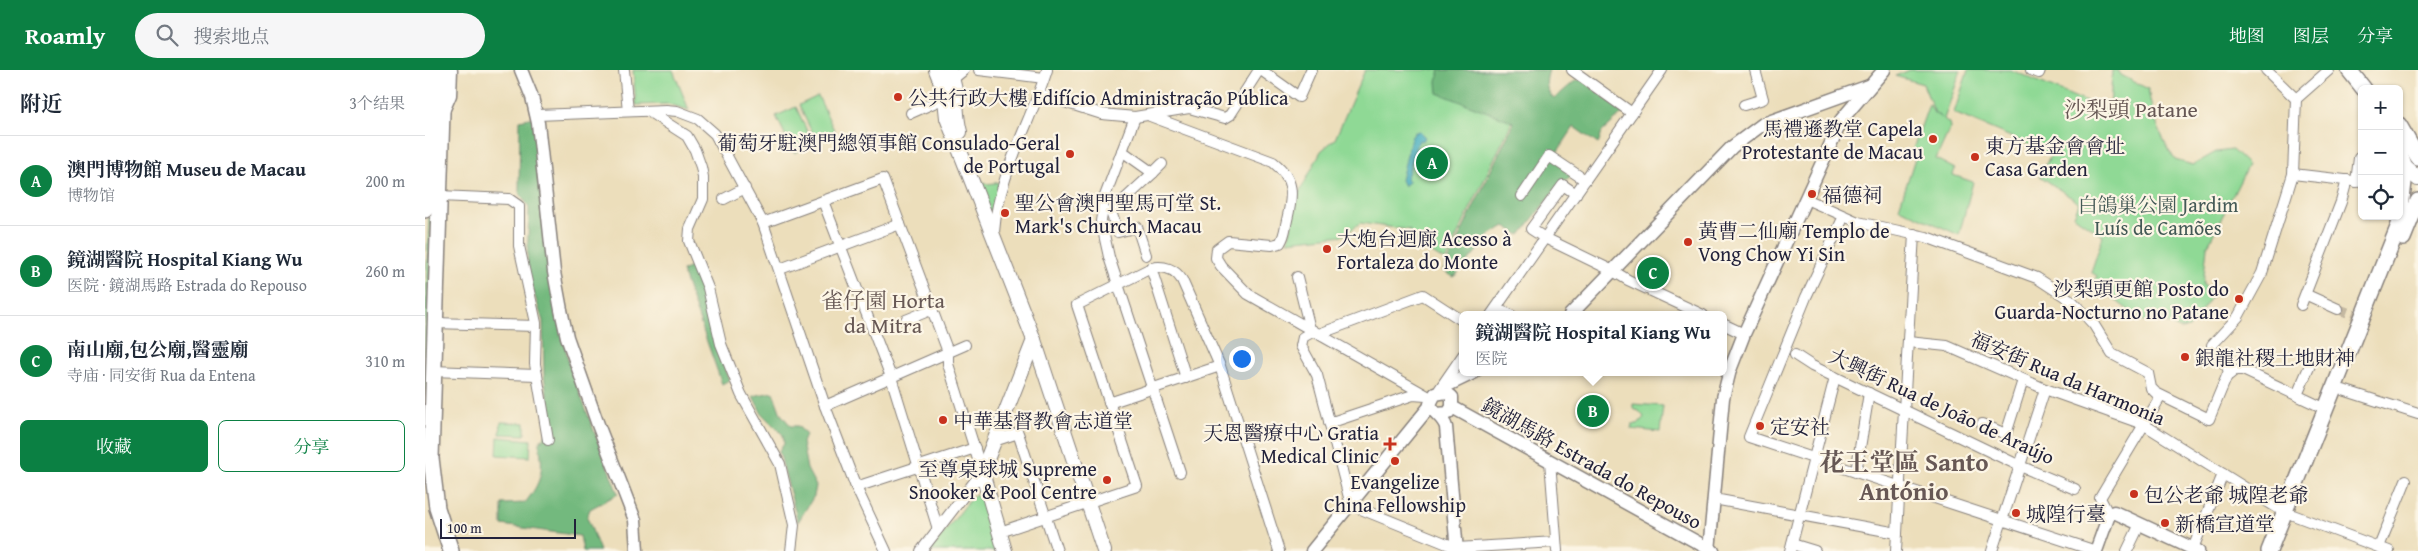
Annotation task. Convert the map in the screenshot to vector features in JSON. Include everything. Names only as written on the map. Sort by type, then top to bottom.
[{"type":"main road","points":[[425,210],[426,134],[430,70]]},
{"type":"main road","points":[[442,70],[443,112],[433,377],[432,477],[441,525],[451,551]]},
{"type":"main road","points":[[936,70],[943,85],[947,118],[980,198],[1034,340],[1104,551]]},
{"type":"main road","points":[[2349,70],[2361,85]]},
{"type":"main road","points":[[2361,70],[2372,85]]},
{"type":"main road","points":[[955,73],[957,120],[980,198]]},
{"type":"main road","points":[[2402,130],[2418,158]]},
{"type":"main road","points":[[2403,162],[2405,167],[2418,179]]},
{"type":"main road","points":[[2269,551],[2289,514],[2343,390],[2418,201]]},
{"type":"main road","points":[[2279,551],[2289,514],[2326,409],[2399,220]]},
{"type":"main road","points":[[1005,551],[982,472],[1034,340]]},
{"type":"main road","points":[[1025,363],[1033,359],[1039,360],[1042,365]]},
{"type":"main road","points":[[425,420],[433,377]]},
{"type":"main road","points":[[425,514],[435,519],[441,525]]},
{"type":"street","points":[[443,112],[450,95],[451,70]]},
{"type":"street","points":[[521,70],[537,115],[554,272],[567,337],[635,520],[637,551]]},
{"type":"street","points":[[625,70],[628,111]]},
{"type":"street","points":[[979,70],[1045,74],[1003,188],[993,234]]},
{"type":"street","points":[[1039,94],[1102,114],[1135,117],[1189,108],[1227,117],[1260,70],[1299,97],[1311,70]]},
{"type":"street","points":[[1572,70],[1632,113]]},
{"type":"street","points":[[1494,311],[1662,70]]},
{"type":"street","points":[[1744,105],[1763,98],[1755,70]]},
{"type":"street","points":[[1710,550],[1726,384],[1744,334],[1842,119],[1884,70]]},
{"type":"street","points":[[2031,70],[2039,73],[2040,70]]},
{"type":"street","points":[[2265,70],[2296,99]]},
{"type":"street","points":[[2229,375],[2228,368],[2215,356],[2211,349],[2213,341],[2237,317],[2262,273],[2293,174],[2296,99],[2329,70]]},
{"type":"street","points":[[1574,311],[1726,154],[1750,133],[1763,124],[1871,85]]},
{"type":"street","points":[[911,113],[945,98]]},
{"type":"street","points":[[1831,100],[1839,109],[1842,119]]},
{"type":"street","points":[[537,115],[647,110],[677,111],[698,119],[707,126],[721,143],[763,223],[825,406],[856,487],[886,551]]},
{"type":"street","points":[[647,110],[687,136],[695,150],[701,167],[704,188],[703,200],[690,229],[689,241],[708,288],[721,344],[741,394],[780,464],[794,525],[791,551]]},
{"type":"street","points":[[1149,116],[1273,162],[1284,174],[1292,196],[1284,235],[1280,242],[1272,245],[1229,241],[1217,249],[1218,262],[1248,294],[1434,400],[1445,414],[1452,407],[1453,401],[1451,396],[1434,400]]},
{"type":"street","points":[[1135,117],[1105,196],[1101,221],[1104,242],[1180,472]]},
{"type":"street","points":[[1122,151],[1153,173]]},
{"type":"street","points":[[1522,196],[1549,156],[1585,180]]},
{"type":"street","points":[[1146,255],[1137,227],[1118,232],[1111,212],[1161,164]]},
{"type":"street","points":[[2301,305],[2307,295],[2341,202],[2355,181],[2358,164]]},
{"type":"street","points":[[2293,174],[2355,181]]},
{"type":"street","points":[[763,223],[883,179],[949,352],[948,364],[982,472],[921,551]]},
{"type":"street","points":[[1576,194],[1563,185],[1531,229],[1545,238],[1613,270],[1628,280],[1694,311]]},
{"type":"street","points":[[724,199],[745,188]]},
{"type":"street","points":[[439,196],[509,198],[517,202],[520,210],[519,246],[536,326],[535,364],[548,440]]},
{"type":"street","points":[[1806,199],[1871,226],[1914,234],[2010,266],[2037,278],[2072,301],[2094,325],[2112,354],[2148,374],[2151,388],[2161,396],[2209,419],[2229,375],[2235,370],[2243,370],[2326,409]]},
{"type":"street","points":[[823,201],[891,377],[938,529]]},
{"type":"street","points":[[1844,216],[1799,314],[1749,437],[2096,551],[2109,515],[2116,512],[2194,550],[2223,474]]},
{"type":"street","points":[[780,269],[900,224]]},
{"type":"street","points":[[1897,551],[1914,234]]},
{"type":"street","points":[[1151,268],[1186,378]]},
{"type":"street","points":[[1000,532],[1137,486],[1077,305],[1151,268],[1169,268],[1180,277],[1220,366],[1279,551]]},
{"type":"street","points":[[1297,277],[1314,331]]},
{"type":"street","points":[[1351,503],[1317,375],[1302,351],[1303,337],[1314,331],[1423,295],[1459,318]]},
{"type":"street","points":[[2307,295],[2338,309]]},
{"type":"street","points":[[906,320],[933,309]]},
{"type":"street","points":[[435,323],[536,326]]},
{"type":"street","points":[[1727,326],[1744,334]]},
{"type":"street","name":"福安街 Rua da Harmonia","points":[[1908,342],[1947,346],[2045,390],[2143,424],[2289,514],[2384,549]]},
{"type":"street","points":[[825,406],[965,345]]},
{"type":"street","name":"大興街 Rua de João de Araújo","points":[[1795,355],[1805,363],[1904,411],[2020,466],[2075,489]]},
{"type":"street","points":[[1434,400],[1459,361]]},
{"type":"street","points":[[2297,395],[2310,365]]},
{"type":"street","points":[[1109,403],[1220,366]]},
{"type":"street","points":[[433,377],[537,375]]},
{"type":"street","points":[[1312,551],[1434,400],[1448,385],[1467,376]]},
{"type":"street","points":[[1815,551],[1791,548],[1835,377]]},
{"type":"street","points":[[1982,424],[2006,434],[2023,380]]},
{"type":"street","points":[[1992,551],[2045,390]]},
{"type":"street","points":[[2343,390],[2418,414]]},
{"type":"street","points":[[1856,472],[1869,394]]},
{"type":"street","points":[[1329,423],[1413,395],[1424,395],[1434,400],[1445,422],[1447,432],[1457,550]]},
{"type":"street","points":[[2109,515],[2100,498],[2161,396]]},
{"type":"street","name":"鏡湖馬路 Estrada do Repouso","points":[[1452,407],[1710,550]]},
{"type":"street","points":[[1447,432],[1449,424],[1455,418],[1462,416],[1471,418]]},
{"type":"street","points":[[994,441],[1019,433],[1057,551]]},
{"type":"street","points":[[856,487],[975,448]]},
{"type":"street","points":[[1351,503],[1457,550],[1557,546],[1550,461]]},
{"type":"street","points":[[2384,549],[2406,480]]},
{"type":"street","points":[[1714,499],[1897,533]]},
{"type":"street","points":[[2127,551],[2140,524]]},
{"type":"green space","points":[[434,70],[428,373],[425,396],[425,325]]},
{"type":"green space","points":[[633,70],[673,70],[689,110],[668,104],[636,105]]},
{"type":"green space","points":[[1365,70],[1546,70],[1522,94],[1510,126],[1445,261],[1410,239],[1410,230],[1360,223],[1344,235],[1288,241],[1298,195],[1321,151],[1335,139]]},
{"type":"green space","points":[[1440,70],[1549,70],[1547,86],[1554,99],[1576,80],[1582,80],[1624,112],[1602,132],[1598,144],[1574,127],[1554,157],[1574,173],[1555,190],[1520,235],[1505,226],[1491,234],[1453,277],[1443,271],[1514,122],[1438,93],[1437,81]]},
{"type":"green space","points":[[1910,70],[1961,70],[1944,119],[1949,123],[1950,128],[1936,159],[1955,169],[1953,175],[1973,182],[1959,235],[1899,208],[1917,152],[1913,149],[1929,104],[1934,113],[1942,118],[1935,113],[1923,84],[1895,76]]},
{"type":"green space","name":"白鴿巢公園 Jardim Luís de Camões","points":[[1968,70],[2011,70],[2110,112],[2112,70],[2118,70],[2121,75],[2148,89],[2158,126],[2175,160],[2193,165],[2216,152],[2232,150],[2248,165],[2207,247],[2203,285],[2215,292],[2189,328],[2180,329],[2162,321],[2144,322],[2093,283],[2097,276],[2091,272],[2103,236],[2074,216],[2079,203],[2040,176],[2051,154],[1954,113]]},
{"type":"green space","points":[[818,96],[836,134],[817,143],[799,105]]},
{"type":"green space","points":[[796,107],[813,144],[794,153],[776,116]]},
{"type":"green space","points":[[533,117],[550,268],[569,365],[618,494],[590,509],[587,517],[600,551],[583,551],[580,536],[502,525],[502,504],[525,503],[535,488],[541,468],[539,443],[552,427],[544,375],[543,321],[527,272],[529,207],[519,192],[520,120]]},
{"type":"green space","points":[[979,182],[987,184],[1002,182],[991,218]]},
{"type":"green space","points":[[691,267],[696,269],[702,283],[715,346],[730,380],[722,384],[682,271]]},
{"type":"green space","points":[[773,392],[781,414],[791,426],[798,426],[806,435],[802,442],[807,469],[816,486],[814,496],[798,522],[779,451],[784,444],[783,435],[762,414],[753,396]]},
{"type":"green space","points":[[1633,404],[1663,406],[1660,432],[1631,429],[1632,424],[1638,424],[1644,417],[1639,411],[1633,409]]},
{"type":"green space","points":[[501,422],[525,423],[525,435],[500,434]]},
{"type":"green space","points":[[498,437],[531,440],[530,457],[497,455]]},
{"type":"green space","points":[[976,495],[983,499],[998,551],[930,551],[972,497]]},
{"type":"water","points":[[1415,132],[1420,132],[1425,137],[1423,141],[1419,140],[1406,180],[1410,181],[1404,186],[1401,180],[1411,138]]},
{"type":"tunnel","points":[[2338,309],[2362,318]]},
{"type":"place","name":"公共行政大樓 Edifício Administração Pública","points":[[898,97]]},
{"type":"place","name":"馬禮遜教堂 Capela Protestante de Macau","points":[[1933,139]]},
{"type":"place","name":"葡萄牙駐澳門總領事館 Consulado-Geral de Portugal","points":[[1070,154]]},
{"type":"place","name":"東方基金會會址 Casa Garden","points":[[1975,157]]},
{"type":"place","name":"澳門博物館 Museu de Macau","points":[[1432,163]]},
{"type":"place","name":"福德祠","points":[[1812,194]]},
{"type":"place","name":"聖公會澳門聖馬可堂 St. Mark's Church, Macau","points":[[1005,213]]},
{"type":"place","name":"黃曹二仙廟 Templo de Vong Chow Yi Sin","points":[[1688,242]]},
{"type":"place","name":"大炮台迴廊 Acesso à Fortaleza do Monte","points":[[1327,249]]},
{"type":"place","name":"南山廟,包公廟,醫靈廟","points":[[1653,273]]},
{"type":"place","name":"沙梨頭更館 Posto do Guarda-Nocturno no Patane","points":[[2239,299]]},
{"type":"place","name":"銀龍社稷土地財神","points":[[2185,357]]},
{"type":"place","name":"鏡湖醫院 Hospital Kiang Wu","points":[[1593,411]]},
{"type":"place","name":"中華基督教會志道堂","points":[[943,420]]},
{"type":"place","name":"定安社","points":[[1760,426]]},
{"type":"place","name":"天恩醫療中心 Gratia Medical Clinic","points":[[1390,444]]},
{"type":"place","name":"Evangelize China Fellowship","points":[[1395,461]]},
{"type":"place","name":"至尊桌球城 Supreme Snooker & Pool Centre","points":[[1107,480]]},
{"type":"place","name":"包公老爺 城隍老爺","points":[[2134,494]]},
{"type":"place","name":"城隍行臺","points":[[2016,513]]},
{"type":"place","name":"新橋宣道堂","points":[[2165,523]]},
{"type":"district","name":"沙梨頭 Patane","points":[[2131,109]]},
{"type":"district","name":"雀仔園 Horta da Mitra","points":[[883,312]]},
{"type":"district","name":"花王堂區 Santo António","points":[[1904,476]]}]
